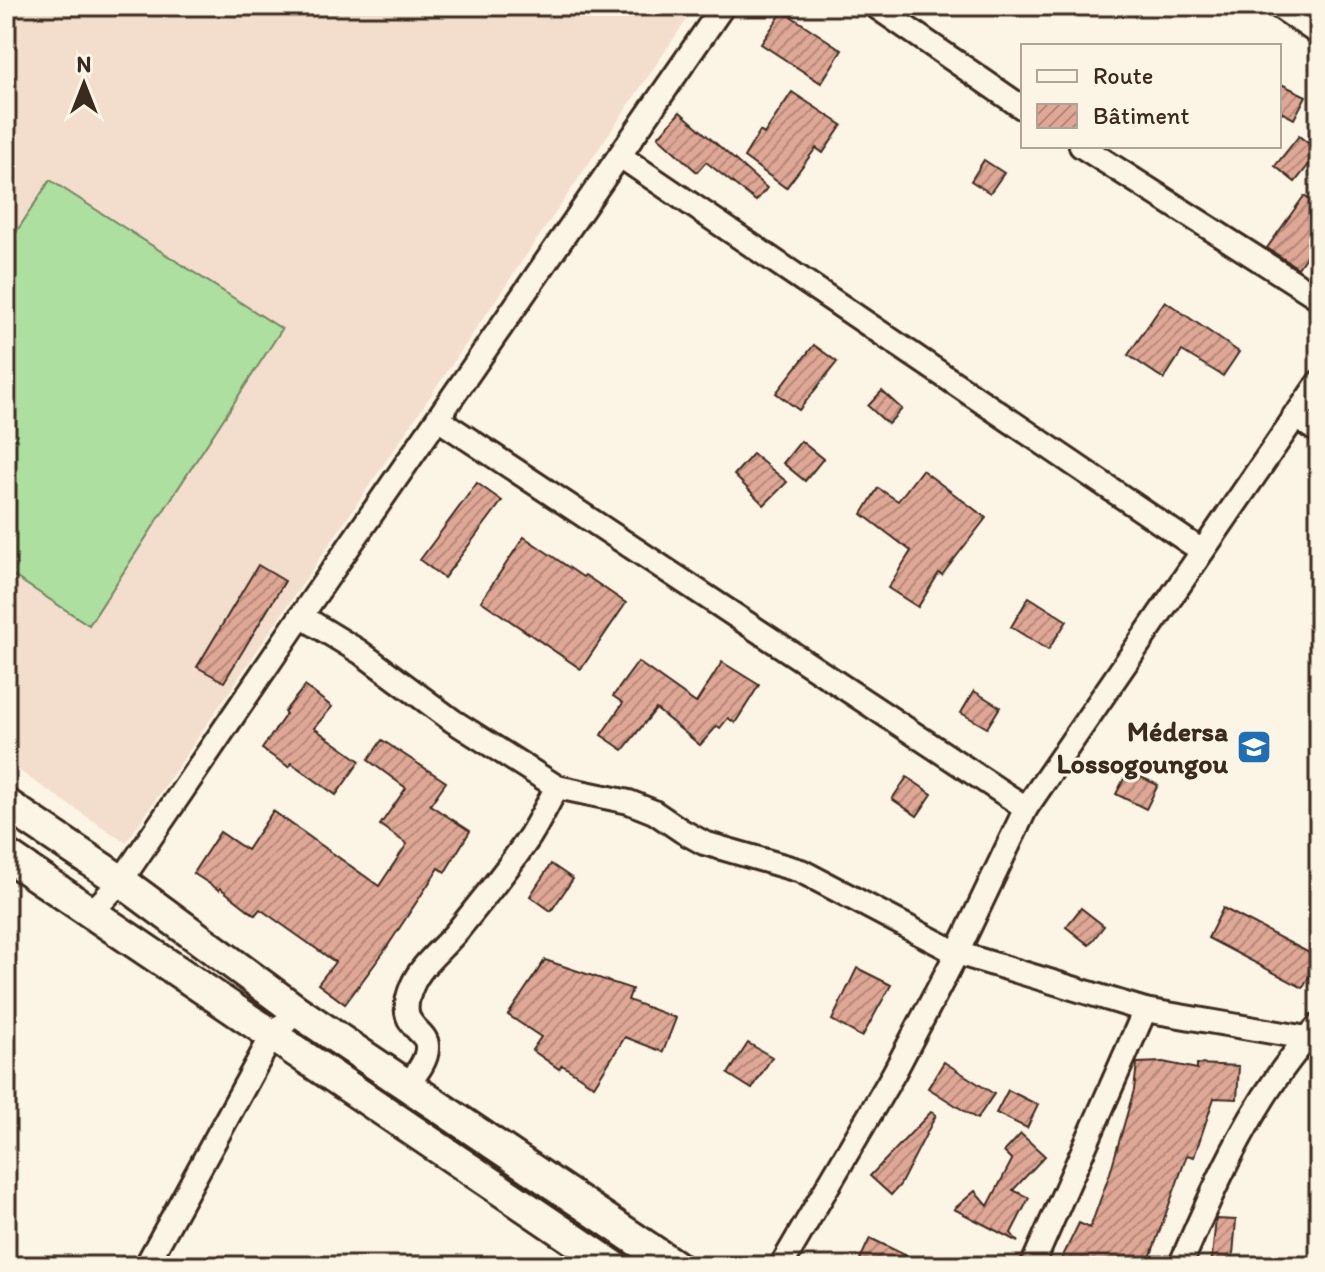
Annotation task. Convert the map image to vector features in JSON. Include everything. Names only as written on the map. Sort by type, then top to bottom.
[{"type":"main road","points":[[6,804],[121,881],[297,1011],[675,1266]]},
{"type":"main road","points":[[6,855],[613,1266]]},
{"type":"street","points":[[92,912],[121,881],[723,6]]},
{"type":"street","points":[[875,6],[1021,107]]},
{"type":"street","points":[[1278,6],[1319,34]]},
{"type":"street","points":[[1084,148],[1319,298]]},
{"type":"street","points":[[620,156],[1202,551]]},
{"type":"street","points":[[781,1266],[894,1073],[957,953],[1026,808],[1319,382]]},
{"type":"street","points":[[1294,416],[1319,432]]},
{"type":"street","points":[[438,419],[1026,808]]},
{"type":"street","points":[[301,616],[360,652],[453,721],[557,787],[629,802],[654,812],[704,843],[801,871],[957,953],[1145,1010],[1313,1032],[1253,1113],[1209,1197],[1180,1266]]},
{"type":"street","points":[[408,1084],[422,1065],[428,1045],[411,1027],[407,1014],[412,986],[418,974],[457,932],[530,835],[557,787]]},
{"type":"street","points":[[1032,1266],[1145,1010]]},
{"type":"street","points":[[146,1266],[272,1036],[297,1011]]},
{"type":"shaded area","points":[[6,6],[696,6],[126,843],[6,762]]},
{"type":"green space","points":[[50,180],[282,329],[89,625],[6,571],[6,248]]},
{"type":"building","points":[[783,11],[842,50],[821,83],[761,44]]},
{"type":"building","points":[[1281,84],[1306,96],[1294,119],[1281,112]]},
{"type":"building","points":[[792,92],[842,125],[823,153],[816,148],[786,188],[744,157],[760,131],[764,134]]},
{"type":"building","points":[[680,112],[767,188],[756,201],[706,162],[697,172],[658,137]]},
{"type":"building","points":[[1299,136],[1319,152],[1295,182],[1275,166]]},
{"type":"building","points":[[984,160],[1004,173],[990,193],[971,181]]},
{"type":"building","points":[[1304,196],[1319,206],[1319,238],[1298,268],[1267,248]]},
{"type":"building","points":[[1165,301],[1239,352],[1223,376],[1182,351],[1164,379],[1128,355]]},
{"type":"building","points":[[814,345],[837,362],[799,410],[776,393]]},
{"type":"building","points":[[882,391],[902,409],[888,424],[868,406]]},
{"type":"building","points":[[801,441],[823,459],[805,481],[783,463]]},
{"type":"building","points":[[753,454],[787,482],[764,505],[734,475]]},
{"type":"building","points":[[922,470],[986,518],[942,575],[939,573],[918,607],[888,588],[911,551],[862,514],[878,488],[898,501]]},
{"type":"building","points":[[477,483],[502,501],[444,578],[420,560]]},
{"type":"building","points":[[524,537],[626,603],[581,669],[481,601]]},
{"type":"building","points":[[258,565],[285,581],[224,682],[197,667]]},
{"type":"building","points":[[1029,597],[1067,621],[1048,650],[1011,627]]},
{"type":"building","points":[[638,662],[696,703],[722,662],[759,685],[735,723],[728,718],[700,745],[656,709],[623,750],[601,735],[623,703],[613,696]]},
{"type":"building","points":[[305,686],[332,707],[314,728],[360,761],[336,795],[291,763],[289,767],[262,749],[286,714],[284,712]]},
{"type":"building","points":[[974,691],[1000,707],[987,728],[961,713]]},
{"type":"building","points":[[382,740],[446,782],[430,805],[470,831],[445,872],[439,868],[345,1004],[318,984],[335,962],[260,909],[255,915],[220,888],[193,873],[220,832],[247,850],[273,811],[379,886],[407,844],[380,825],[406,788],[368,760]]},
{"type":"building","points":[[1128,771],[1158,785],[1146,809],[1116,794]]},
{"type":"building","points":[[907,777],[932,794],[917,816],[892,799]]},
{"type":"building","points":[[551,864],[573,879],[551,911],[530,896]]},
{"type":"building","points":[[1081,908],[1104,926],[1089,945],[1066,927]]},
{"type":"building","points":[[1223,908],[1319,958],[1303,988],[1208,938]]},
{"type":"building","points":[[545,960],[632,989],[628,1000],[676,1018],[663,1052],[625,1037],[594,1086],[562,1065],[559,1069],[532,1050],[541,1037],[508,1015]]},
{"type":"building","points":[[857,968],[891,985],[862,1037],[832,1020]]},
{"type":"building","points":[[748,1043],[772,1057],[752,1089],[728,1074]]},
{"type":"building","points":[[944,1062],[994,1094],[977,1119],[928,1088]]},
{"type":"building","points":[[1163,1062],[1197,1069],[1197,1064],[1239,1066],[1237,1099],[1214,1098],[1194,1157],[1187,1155],[1147,1266],[1073,1266],[1061,1260],[1079,1223],[1090,1228],[1134,1090],[1137,1063]]},
{"type":"building","points":[[1008,1090],[1038,1105],[1027,1128],[996,1113]]},
{"type":"building","points":[[931,1112],[936,1115],[900,1185],[891,1195],[870,1176]]},
{"type":"building","points":[[1021,1134],[1045,1156],[1013,1190],[1029,1198],[1011,1233],[1018,1242],[954,1209],[975,1191],[988,1206],[1012,1160],[1004,1152]]},
{"type":"building","points":[[1216,1219],[1236,1220],[1232,1266],[1211,1266]]},
{"type":"building","points":[[870,1238],[927,1266],[857,1266]]},
{"type":"place","name":"Médersa Lossogoungou","points":[[1254,747]]}]
